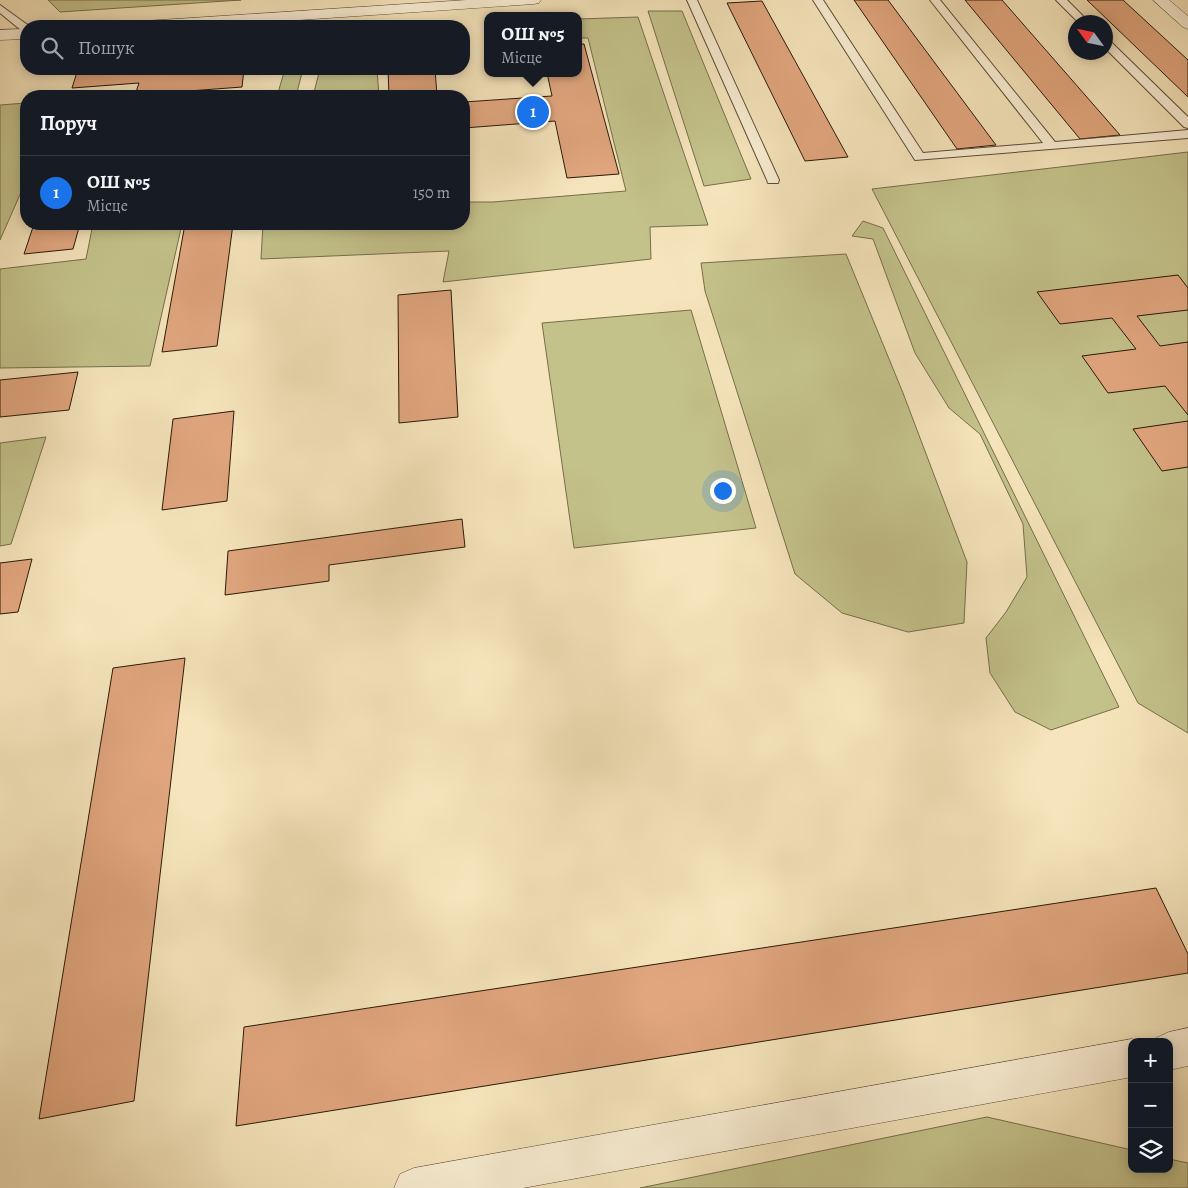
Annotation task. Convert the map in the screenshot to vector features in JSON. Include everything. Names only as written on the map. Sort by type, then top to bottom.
[{"type":"street","points":[[236,20],[534,0]]},
{"type":"street","points":[[1160,0],[1188,24]]},
{"type":"street","points":[[0,35],[20,34]]},
{"type":"street","points":[[1173,1050],[1188,1047]]},
{"type":"street","points":[[414,1188],[1128,1059]]},
{"type":"lane","points":[[692,0],[773,180]]},
{"type":"lane","points":[[818,0],[919,158],[1188,134]]},
{"type":"lane","points":[[935,0],[1052,146]]},
{"type":"lane","points":[[1061,0],[1077,15]]},
{"type":"lane","points":[[0,8],[20,24]]},
{"type":"lane","points":[[1113,50],[1188,124]]},
{"type":"shaded area","points":[[48,0],[241,0],[60,12]]},
{"type":"shaded area","points":[[648,11],[682,11],[751,179],[704,186]]},
{"type":"shaded area","points":[[638,17],[708,225],[650,227],[651,259],[443,282],[449,251],[261,259],[263,230],[470,230],[470,202],[493,202],[626,191],[588,38],[582,38],[582,19]]},
{"type":"shaded area","points":[[283,75],[301,75],[298,90],[279,90]]},
{"type":"shaded area","points":[[318,75],[377,75],[379,90],[315,90]]},
{"type":"shaded area","points":[[20,103],[20,195],[0,240],[0,105]]},
{"type":"shaded area","points":[[1188,152],[1188,733],[1138,703],[872,189]]},
{"type":"shaded area","points":[[863,221],[883,228],[1119,707],[1051,730],[1015,712],[990,673],[986,638],[1006,612],[1027,577],[1023,524],[980,434],[949,408],[915,353],[873,239],[852,236]]},
{"type":"shaded area","points":[[92,230],[181,230],[150,366],[0,368],[0,269],[86,259]]},
{"type":"shaded area","points":[[846,254],[903,393],[967,562],[964,623],[908,632],[842,613],[795,574],[705,291],[701,263]]},
{"type":"shaded area","points":[[691,310],[756,528],[574,548],[542,323]]},
{"type":"shaded area","points":[[46,437],[11,544],[0,546],[0,443]]},
{"type":"shaded area","points":[[987,1117],[1128,1149],[1128,1173],[1173,1173],[1173,1160],[1188,1163],[1188,1188],[640,1188]]},
{"type":"building","points":[[854,0],[888,0],[996,145],[957,149]]},
{"type":"building","points":[[965,0],[1002,0],[1120,135],[1080,139]]},
{"type":"building","points":[[1087,0],[1123,0],[1188,60],[1188,97],[1113,25],[1113,15],[1103,15]]},
{"type":"building","points":[[762,1],[848,157],[805,161],[727,3]]},
{"type":"building","points":[[582,44],[584,44],[619,174],[567,178],[555,121],[470,128],[470,102],[552,96],[548,77],[582,77]]},
{"type":"building","points":[[76,75],[243,75],[242,87],[202,90],[137,90],[139,83],[72,88]]},
{"type":"building","points":[[388,75],[435,75],[437,90],[389,90]]},
{"type":"building","points":[[32,230],[78,230],[73,249],[24,254]]},
{"type":"building","points":[[184,230],[232,230],[217,346],[162,352]]},
{"type":"building","points":[[1178,275],[1188,288],[1188,310],[1137,316],[1160,346],[1188,342],[1188,415],[1165,386],[1108,393],[1082,356],[1136,349],[1112,318],[1060,324],[1037,292]]},
{"type":"building","points":[[451,290],[458,417],[399,423],[398,295]]},
{"type":"building","points":[[78,372],[69,410],[0,417],[0,380]]},
{"type":"building","points":[[234,411],[227,501],[162,510],[173,419]]},
{"type":"building","points":[[1188,421],[1188,467],[1162,471],[1133,429]]},
{"type":"building","points":[[462,519],[465,547],[329,565],[329,581],[225,595],[228,551]]},
{"type":"building","points":[[32,559],[18,612],[0,614],[0,563]]},
{"type":"building","points":[[185,658],[134,1101],[39,1119],[113,668]]},
{"type":"building","points":[[1156,888],[1188,954],[1188,973],[236,1126],[244,1027]]},
{"type":"place","name":"ОШ №5","points":[[533,112]]}]
